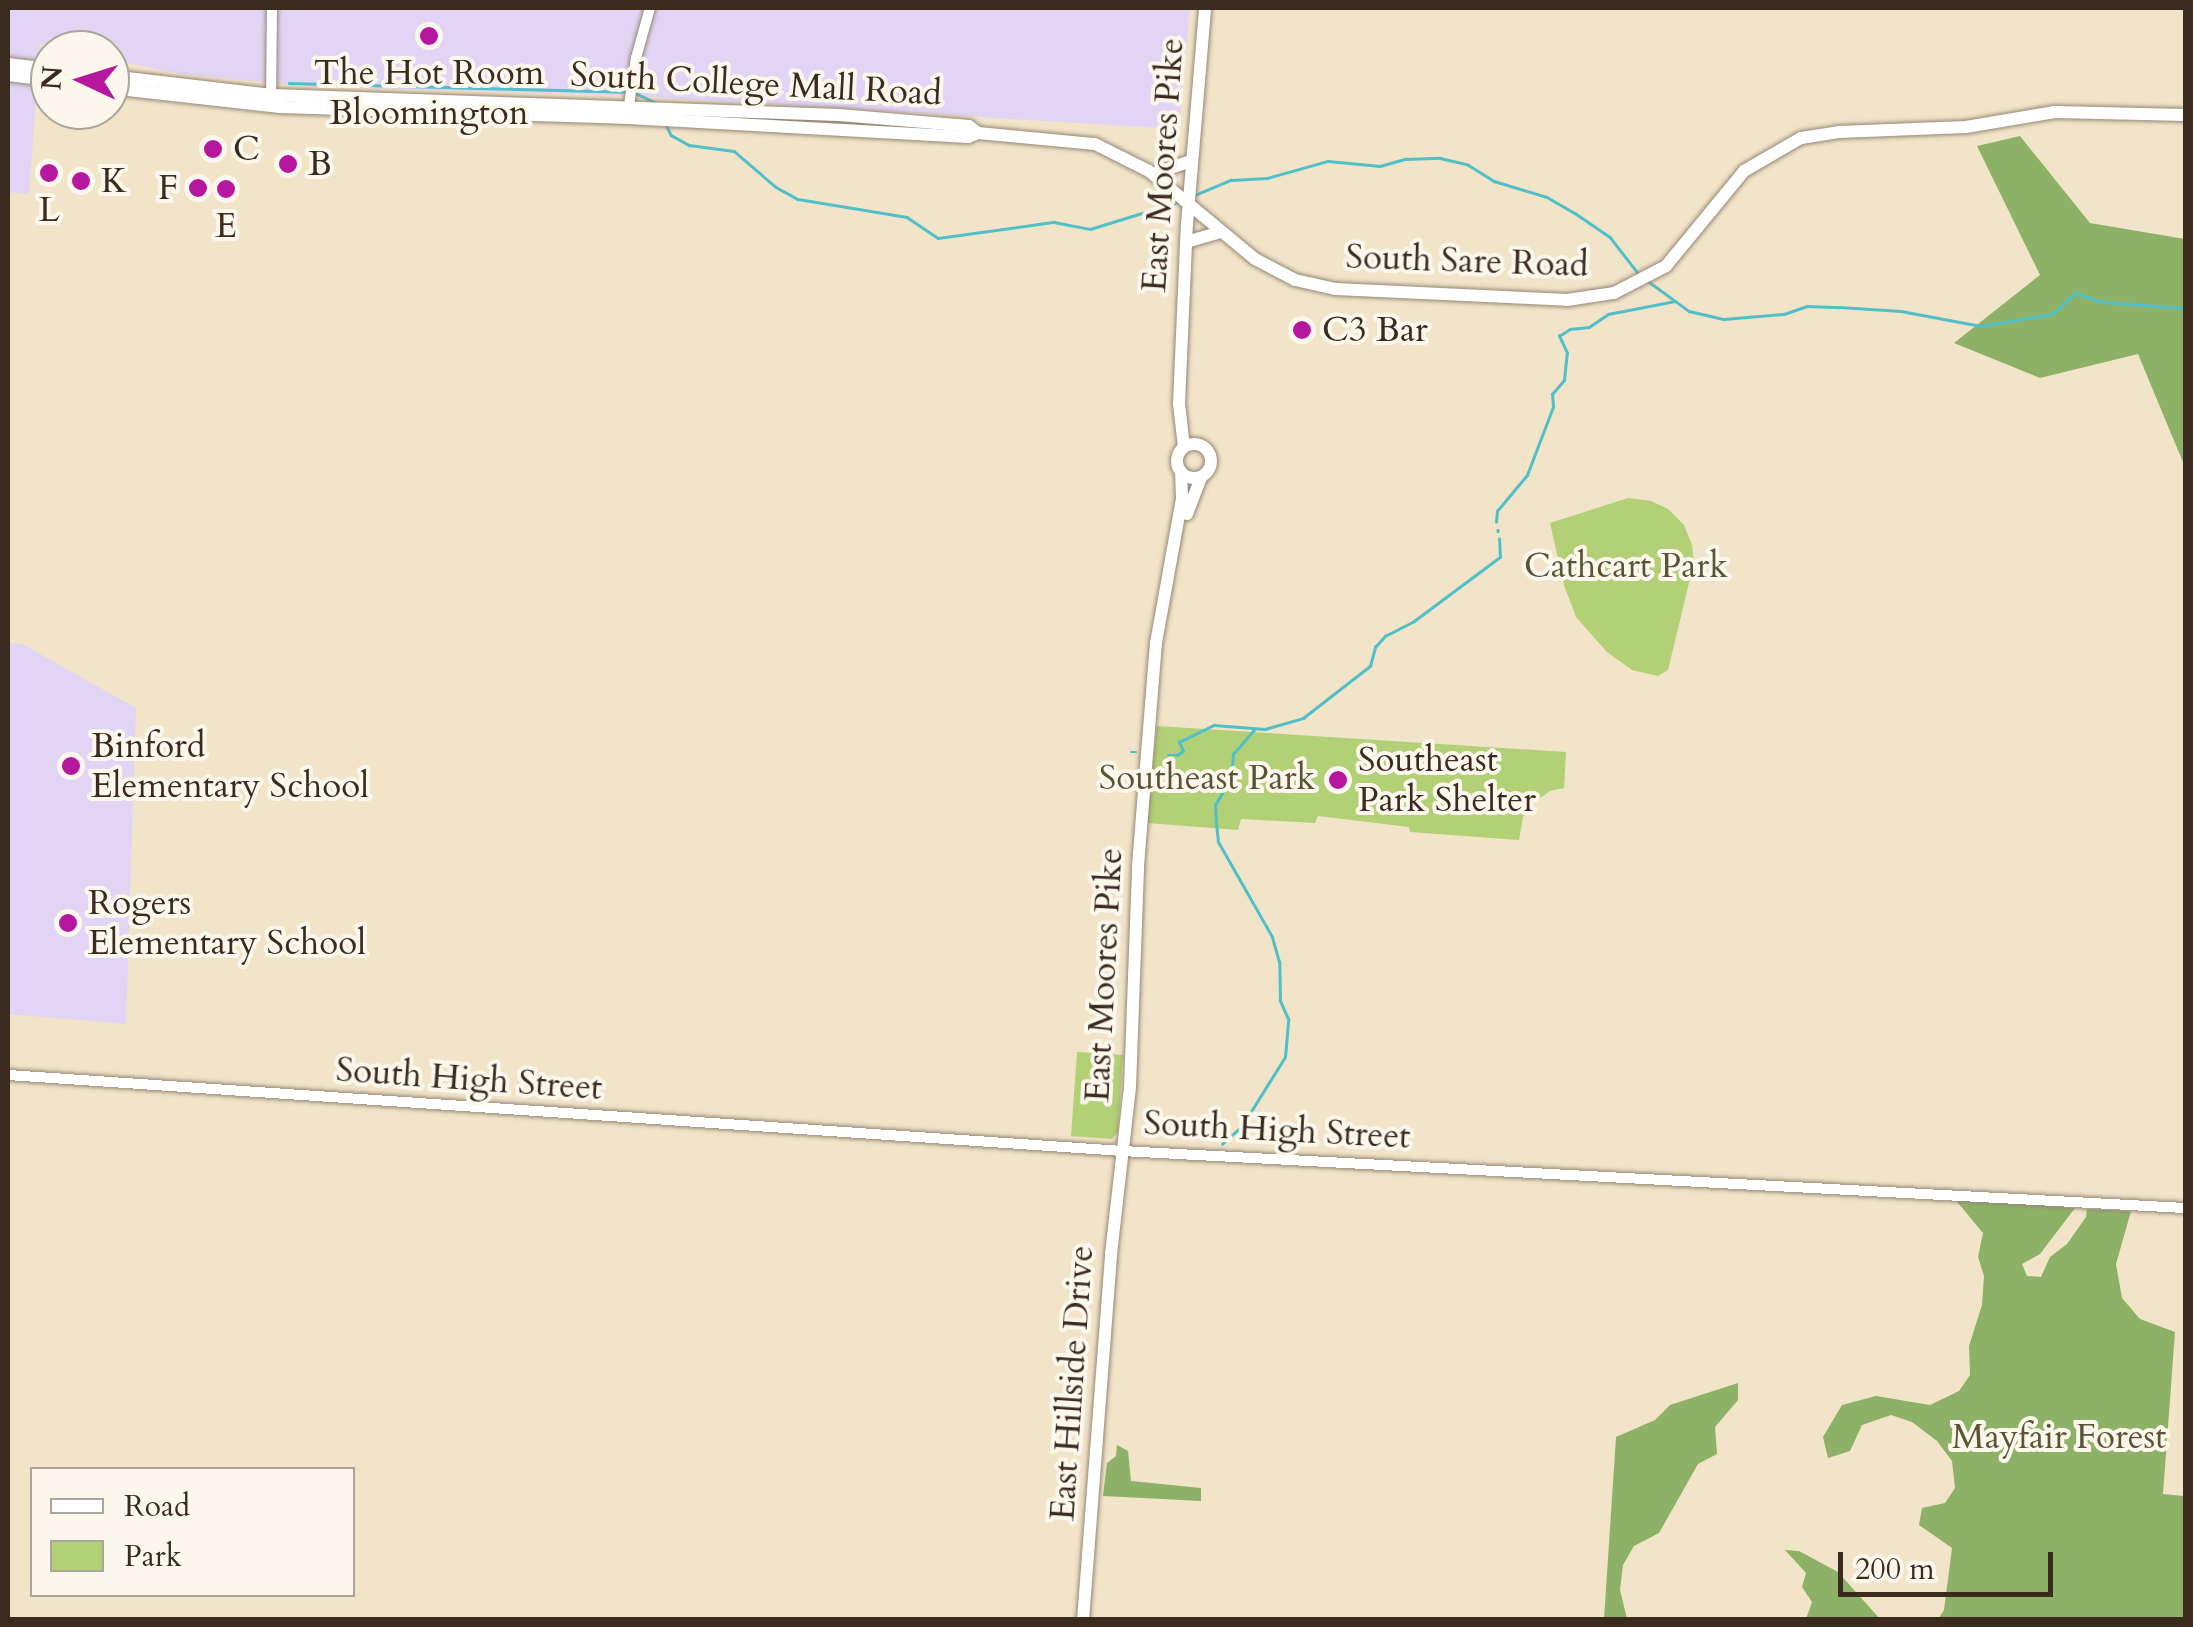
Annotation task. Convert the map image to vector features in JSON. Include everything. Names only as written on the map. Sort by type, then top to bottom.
[{"type":"main road","name":"East Moores Pike","points":[[1184,447],[1181,387],[1186,242],[1204,8]]},
{"type":"main road","name":"South College Mall Road","points":[[130,79],[271,101]]},
{"type":"main road","name":"South College Mall Road","points":[[130,90],[271,101],[472,106],[629,102],[649,113],[969,126],[978,133],[1095,144],[1117,151],[1153,174],[1189,206]]},
{"type":"main road","name":"South Sare Road","points":[[1189,206],[1274,270],[1336,289],[1574,300],[1634,285],[1666,266],[1744,170],[1801,138],[1839,132],[1966,128],[2055,112],[2186,115]]},
{"type":"main road","points":[[1153,174],[1190,161]]},
{"type":"main road","points":[[1186,242],[1222,232]]},
{"type":"main road","name":"East Moores Pike","points":[[1181,387],[1200,445]]},
{"type":"main road","points":[[1200,445],[1212,460],[1202,477],[1181,473],[1177,459],[1184,447],[1200,445]]},
{"type":"main road","name":"East Moores Pike","points":[[1122,1151],[1130,1096],[1141,831],[1156,643],[1182,498],[1181,473]]},
{"type":"main road","name":"East Moores Pike","points":[[1168,563],[1202,477]]},
{"type":"main road","name":"East Hillside Drive","points":[[1083,1620],[1122,1151]]},
{"type":"street","points":[[271,101],[272,8]]},
{"type":"street","points":[[629,102],[650,8]]},
{"type":"street","name":"South High Street","points":[[8,1075],[1122,1151],[2186,1208]]},
{"type":"shaded area","points":[[8,8],[1190,8],[1179,129],[617,95],[320,87],[179,74],[130,63],[130,30],[30,30],[30,130],[34,130],[29,194],[8,192]]},
{"type":"shaded area","points":[[8,643],[22,644],[136,708],[126,1024],[8,1014]]},
{"type":"green space","points":[[2020,136],[2090,223],[2185,239],[2185,467],[2138,354],[2040,378],[1954,343],[2040,275],[1977,146]]},
{"type":"green space","name":"Cathcart Park","points":[[1628,498],[1651,501],[1668,509],[1684,525],[1692,545],[1694,562],[1668,670],[1658,676],[1632,670],[1607,652],[1576,617],[1564,585],[1550,523]]},
{"type":"green space","name":"Southeast Park","points":[[1157,726],[1566,752],[1564,788],[1550,791],[1533,803],[1523,817],[1519,840],[1410,832],[1409,827],[1318,816],[1315,823],[1241,819],[1238,830],[1147,823]]},
{"type":"green space","points":[[1077,1052],[1123,1055],[1118,1132],[1112,1139],[1071,1136]]},
{"type":"green space","name":"Mayfair Forest","points":[[1954,1198],[2075,1208],[2040,1254],[2022,1264],[2027,1276],[2041,1277],[2050,1257],[2067,1244],[2086,1217],[2087,1209],[2131,1211],[2116,1264],[2122,1298],[2140,1319],[2175,1332],[2163,1494],[2185,1496],[2185,1619],[1938,1619],[1944,1610],[1952,1548],[1919,1525],[1922,1508],[1945,1503],[1955,1488],[1952,1461],[1937,1441],[1912,1422],[1891,1415],[1862,1425],[1850,1451],[1828,1458],[1823,1437],[1842,1405],[1876,1396],[1930,1405],[1959,1391],[1970,1375],[1969,1346],[1982,1305],[1984,1276],[1978,1257],[1983,1233]]},
{"type":"green space","points":[[1738,1383],[1738,1400],[1715,1427],[1717,1454],[1698,1464],[1659,1533],[1634,1546],[1623,1565],[1620,1590],[1627,1619],[1604,1619],[1616,1437],[1655,1420],[1670,1405]]},
{"type":"green space","points":[[1117,1445],[1128,1451],[1131,1481],[1201,1488],[1201,1501],[1103,1496],[1107,1463],[1116,1456]]},
{"type":"green space","points":[[1785,1550],[1799,1551],[1838,1572],[1880,1619],[1806,1619],[1812,1602],[1802,1587],[1806,1573]]},
{"type":"waterway","points":[[289,83],[627,92]]},
{"type":"waterway","points":[[635,93],[654,102]]},
{"type":"waterway","points":[[667,126],[671,135],[689,145],[734,151],[776,187],[798,199],[907,217],[938,238],[1054,222],[1090,229],[1178,202]]},
{"type":"waterway","points":[[1195,195],[1231,180],[1267,178],[1328,161],[1380,166],[1405,159],[1440,158],[1467,164],[1494,181],[1547,197],[1575,213],[1610,237],[1638,273]]},
{"type":"waterway","points":[[1648,281],[1689,311],[1724,319],[1784,314],[1807,306],[1901,311],[1981,326],[2052,314],[2075,293],[2102,302],[2186,308]]},
{"type":"waterway","points":[[1496,522],[1497,511],[1527,475],[1553,407],[1552,394],[1564,380],[1567,353],[1559,336],[1570,329],[1589,327],[1608,314],[1675,301]]},
{"type":"waterway","points":[[1168,755],[1177,755],[1183,751],[1179,742],[1214,725],[1265,729],[1303,718],[1370,666],[1375,647],[1385,636],[1414,621],[1500,557],[1499,539]]},
{"type":"waterway","points":[[1222,1144],[1242,1126],[1285,1057],[1288,1019],[1280,1001],[1279,962],[1272,937],[1218,842],[1216,822],[1215,805],[1231,778],[1233,754],[1255,729]]},
{"type":"waterway","points":[[1131,752],[1136,752]]},
{"type":"place","name":"The Hot Room Bloomington","points":[[429,36]]},
{"type":"place","name":"C","points":[[213,149]]},
{"type":"place","name":"B","points":[[288,164]]},
{"type":"place","name":"L","points":[[49,173]]},
{"type":"place","name":"K","points":[[81,181]]},
{"type":"place","name":"F","points":[[198,188]]},
{"type":"place","name":"E","points":[[226,189]]},
{"type":"place","name":"C3 Bar","points":[[1302,330]]},
{"type":"place","name":"Binford Elementary School","points":[[71,766]]},
{"type":"place","name":"Southeast Park Shelter","points":[[1338,780]]},
{"type":"place","name":"Rogers Elementary School","points":[[68,923]]}]
